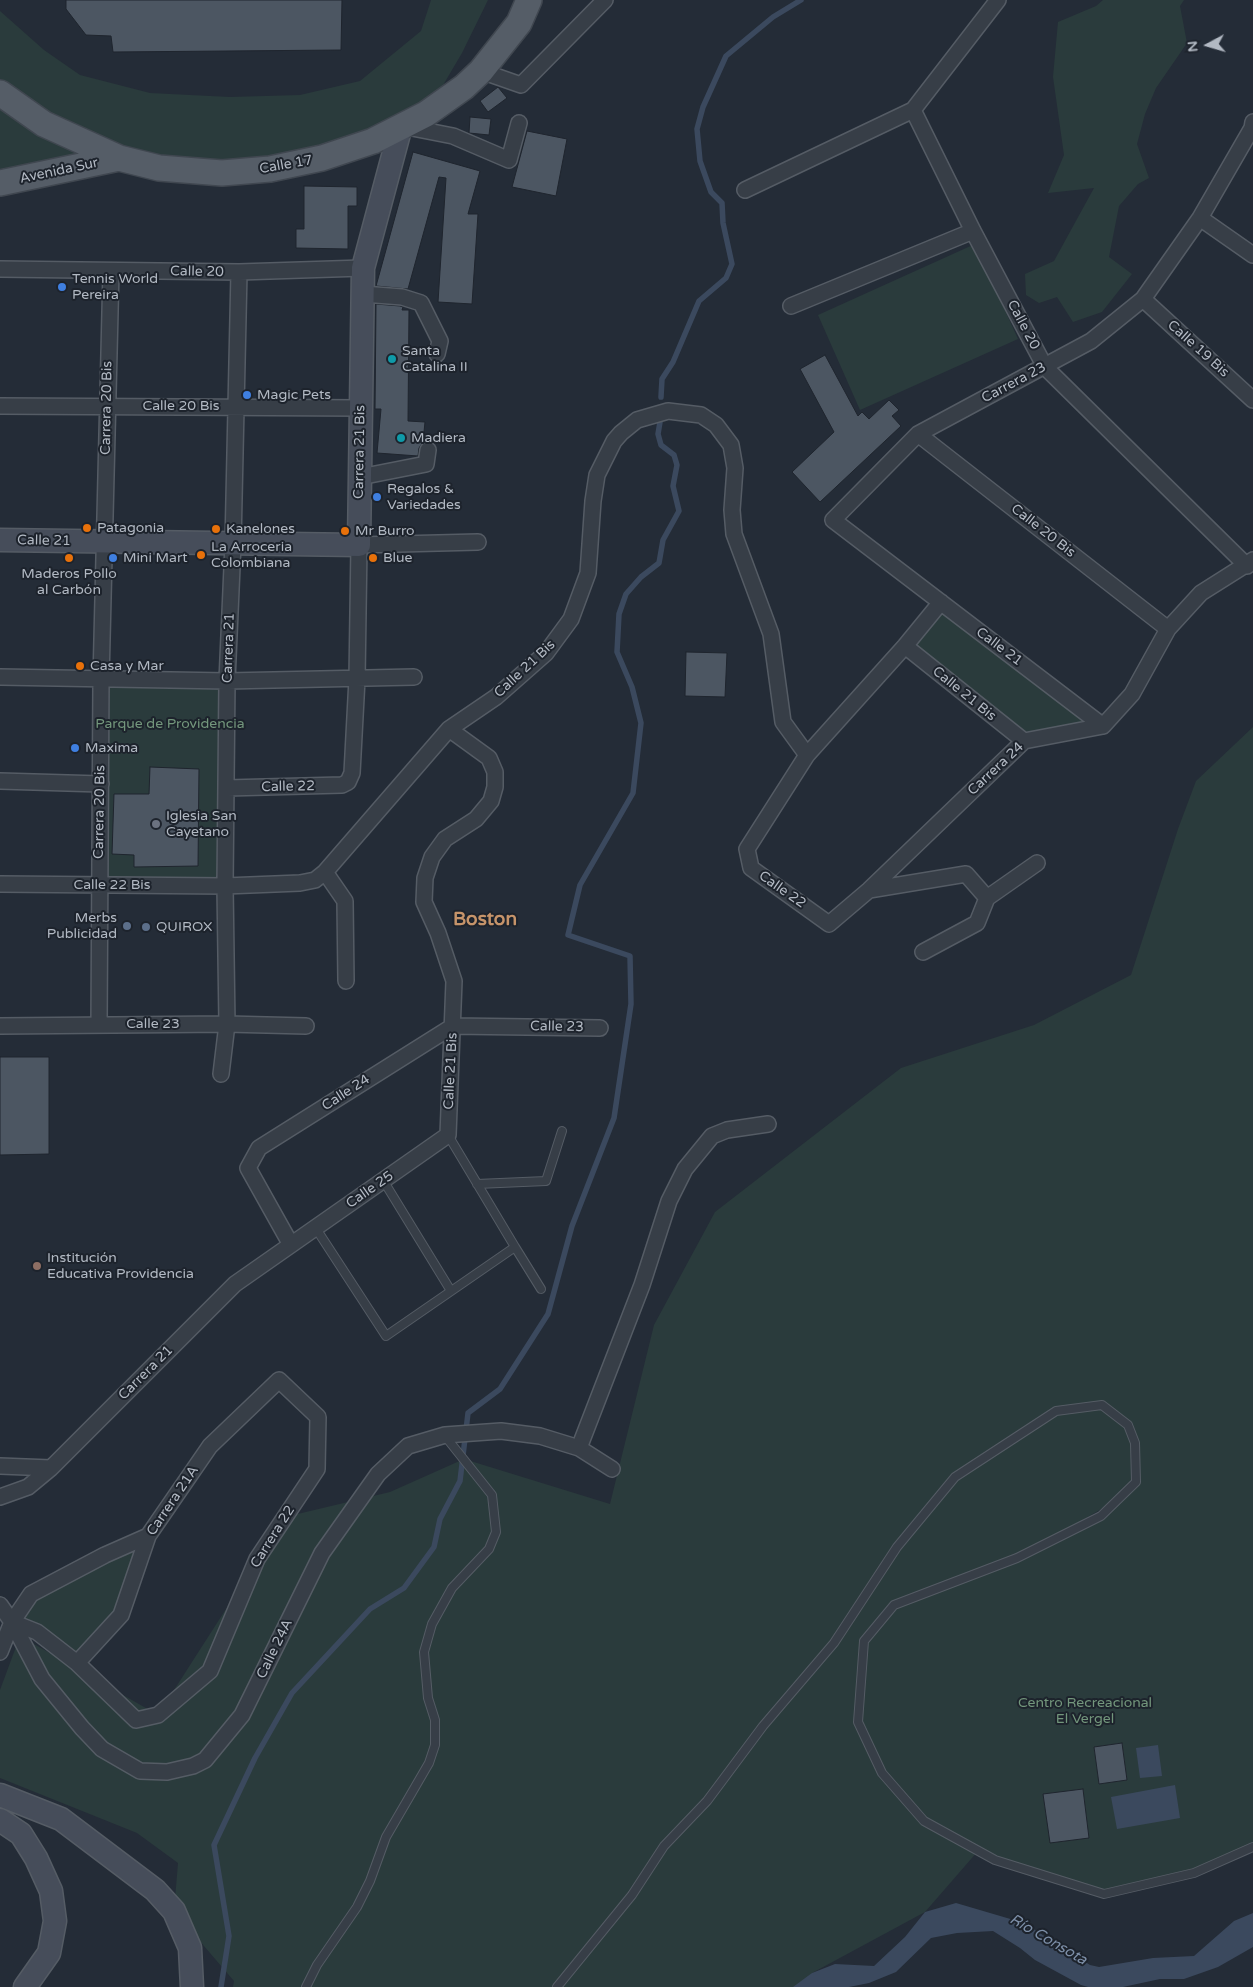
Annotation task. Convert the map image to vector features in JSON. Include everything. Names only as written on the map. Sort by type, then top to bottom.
[{"type":"main road","name":"Calle 17","points":[[0,93],[44,124],[119,158],[159,168],[204,172],[222,173],[270,169],[322,158],[373,141],[426,114],[464,87],[482,71],[519,23],[529,0]]},
{"type":"main road","name":"Carrera 21 Bis","points":[[359,545],[363,268],[402,126]]},
{"type":"main road","name":"Avenida Sur","points":[[0,183],[119,158]]},
{"type":"main road","name":"Calle 21","points":[[0,540],[359,545]]},
{"type":"main road","points":[[0,1795],[60,1819],[155,1890],[174,1912],[190,1948],[192,1987]]},
{"type":"main road","points":[[0,1820],[21,1834],[36,1858],[51,1890],[55,1921],[49,1953],[25,1987]]},
{"type":"street","points":[[482,71],[521,85],[605,0]]},
{"type":"street","points":[[745,190],[913,110],[998,0]]},
{"type":"street","name":"Calle 20","points":[[913,110],[973,231],[1045,367],[1250,563]]},
{"type":"street","points":[[402,126],[453,136],[510,160],[519,123]]},
{"type":"street","name":"Carrera 23","points":[[941,602],[833,520],[918,434],[1092,341],[1143,299],[1200,218],[1253,126]]},
{"type":"street","points":[[1200,218],[1253,255]]},
{"type":"street","points":[[791,306],[973,231]]},
{"type":"street","name":"Calle 20","points":[[0,269],[239,272],[363,268]]},
{"type":"street","name":"Carrera 20 Bis","points":[[99,1024],[101,680],[111,271]]},
{"type":"street","name":"Carrera 21","points":[[221,1074],[227,1024],[225,886],[227,681],[233,544],[239,272]]},
{"type":"street","points":[[363,294],[402,297],[421,303],[440,341],[437,354]]},
{"type":"street","name":"Calle 19 Bis","points":[[1143,299],[1253,400]]},
{"type":"street","name":"Calle 20 Bis","points":[[0,406],[361,408]]},
{"type":"street","name":"Calle 21 Bis","points":[[448,1135],[454,981],[438,933],[424,902],[424,878],[432,857],[445,839],[476,819],[491,801],[495,787],[494,772],[489,758],[448,729],[496,698],[556,642],[578,604],[588,573],[593,500],[601,463],[621,432],[637,420],[668,411],[702,416],[716,425],[734,453],[732,510],[734,534],[771,634],[783,722],[807,755]]},
{"type":"street","name":"Calle 20 Bis","points":[[918,434],[1168,629]]},
{"type":"street","points":[[360,477],[426,464],[428,450]]},
{"type":"street","name":"Calle 21","points":[[359,545],[478,542]]},
{"type":"street","name":"Carrera 21 Bis","points":[[348,782],[352,773],[359,545]]},
{"type":"street","points":[[1103,726],[1132,694],[1168,629],[1201,593],[1250,563]]},
{"type":"street","points":[[807,755],[941,602]]},
{"type":"street","name":"Calle 21","points":[[941,602],[1103,726]]},
{"type":"street","name":"Calle 21 Bis","points":[[904,646],[1024,741]]},
{"type":"street","points":[[0,676],[101,680],[227,681],[414,677]]},
{"type":"street","name":"Carrera 24","points":[[829,924],[869,890],[1024,741],[1103,726]]},
{"type":"street","points":[[346,981],[345,901],[325,872],[448,729]]},
{"type":"street","name":"Calle 22","points":[[807,755],[747,849],[751,868],[829,924]]},
{"type":"street","points":[[0,781],[101,784]]},
{"type":"street","name":"Calle 22","points":[[227,788],[342,786],[348,782]]},
{"type":"street","points":[[923,952],[977,923],[987,898],[1037,863]]},
{"type":"street","name":"Calle 22 Bis","points":[[0,884],[225,886],[300,883],[315,880],[325,872]]},
{"type":"street","points":[[869,890],[966,874],[987,898]]},
{"type":"street","name":"Calle 23","points":[[0,1026],[99,1024],[306,1026]]},
{"type":"street","name":"Calle 23","points":[[453,1026],[600,1028]]},
{"type":"street","name":"Calle 24","points":[[290,1243],[248,1168],[259,1148],[453,1026]]},
{"type":"street","points":[[579,1448],[642,1285],[669,1201],[685,1169],[712,1136],[727,1130],[768,1124]]},
{"type":"street","name":"Calle 25","points":[[290,1243],[448,1135]]},
{"type":"street","name":"Carrera 21","points":[[0,1497],[28,1487],[52,1468],[236,1284],[290,1243]]},
{"type":"street","name":"Carrera 21A","points":[[77,1663],[121,1615],[148,1536],[210,1446],[279,1380]]},
{"type":"street","name":"Carrera 22","points":[[77,1663],[136,1720],[158,1715],[210,1671],[257,1559],[317,1470],[318,1417],[279,1380]]},
{"type":"street","name":"Calle 24A","points":[[0,1605],[12,1622],[42,1679],[102,1750],[140,1771],[167,1772],[193,1766],[205,1760],[219,1746],[242,1715],[322,1553],[378,1474],[408,1446],[445,1435],[501,1431],[540,1436],[579,1448],[612,1469]]},
{"type":"street","points":[[0,1466],[52,1468]]},
{"type":"street","points":[[0,1652],[12,1622],[31,1594],[148,1536]]},
{"type":"street","points":[[12,1622],[37,1632],[77,1663]]},
{"type":"lane","points":[[477,1184],[546,1181],[562,1132]]},
{"type":"lane","points":[[448,1135],[541,1289]]},
{"type":"lane","points":[[383,1180],[451,1291]]},
{"type":"lane","points":[[315,1227],[386,1336],[515,1247]]},
{"type":"lane","points":[[557,1987],[632,1895],[664,1846],[708,1801],[763,1726],[834,1643],[897,1547],[955,1477],[1056,1411],[1102,1405],[1128,1425],[1135,1443],[1136,1482],[1101,1516],[1017,1558],[894,1605],[864,1641],[858,1722],[882,1773],[924,1821],[995,1860],[1104,1894],[1194,1873],[1253,1848]]},
{"type":"lane","points":[[306,1987],[317,1965],[357,1907],[370,1881],[386,1837],[429,1763],[435,1745],[435,1720],[428,1698],[424,1652],[432,1624],[452,1588],[488,1549],[496,1532],[492,1495],[445,1435]]},
{"type":"green space","points":[[431,0],[488,0],[462,53],[426,114],[270,169],[119,158],[0,183],[0,11],[44,50],[80,75],[150,93],[230,97],[300,95],[360,81],[421,31]]},
{"type":"green space","points":[[1103,0],[1184,0],[1180,6],[1187,43],[1156,88],[1145,114],[1137,144],[1149,178],[1138,184],[1119,206],[1109,257],[1132,274],[1102,312],[1073,322],[1057,297],[1039,303],[1026,295],[1025,274],[1054,261],[1094,188],[1048,193],[1064,155],[1053,77],[1058,22],[1096,6]]},
{"type":"green space","points":[[975,244],[1018,339],[860,410],[818,315]]},
{"type":"green space","points":[[941,602],[1103,726],[1024,741],[905,646]]},
{"type":"green space","name":"Parque de Providencia","points":[[101,680],[227,681],[225,886],[99,885]],"holes":[[[150,767],[199,769],[198,866],[134,855],[112,854],[114,794],[149,794]]]},
{"type":"green space","name":"Centro Recreacional El Vergel","points":[[1253,727],[1253,1847],[1194,1873],[1104,1894],[978,1851],[925,1912],[812,1973],[804,1987],[233,1987],[234,1981],[174,1911],[178,1863],[137,1833],[0,1778],[0,1690],[20,1636],[158,1715],[285,1517],[390,1492],[464,1459],[610,1504],[654,1325],[715,1212],[901,1068],[1034,1025],[1131,975],[1178,829],[1196,781]],"holes":[[[1115,1501],[1101,1516],[1028,1552]]]},
{"type":"green space","points":[[148,1536],[121,1615],[77,1663],[12,1622],[31,1594]]},
{"type":"water","points":[[1158,1745],[1162,1776],[1140,1778],[1136,1748]]},
{"type":"water","points":[[1175,1785],[1180,1818],[1117,1829],[1111,1797]]},
{"type":"water","name":"Río Consota","points":[[956,1903],[1024,1923],[1090,1965],[1099,1967],[1153,1958],[1194,1956],[1234,1921],[1253,1913],[1253,1947],[1218,1967],[1184,1979],[1160,1979],[1123,1987],[1088,1987],[1035,1960],[993,1931],[957,1933],[931,1938],[896,1972],[869,1983],[849,1987],[793,1987],[812,1973],[835,1964],[874,1966],[905,1937],[925,1912]]},
{"type":"building","points":[[66,0],[342,0],[341,50],[113,52],[111,36],[86,35],[66,9]]},
{"type":"building","points":[[498,87],[507,98],[488,112],[480,101]]},
{"type":"building","points":[[470,117],[491,119],[489,135],[469,133]]},
{"type":"building","points":[[527,131],[567,139],[556,196],[512,187]]},
{"type":"building","points":[[413,152],[480,171],[468,214],[478,214],[472,304],[438,302],[446,178],[439,177],[408,289],[376,286]]},
{"type":"building","points":[[304,186],[357,187],[357,206],[348,206],[348,249],[296,248],[296,229],[304,229]]},
{"type":"building","name":"Santa Catalina II","points":[[376,304],[400,306],[403,307],[402,310],[409,310],[408,421],[425,422],[423,442],[419,448],[418,456],[377,453],[381,409],[375,409]]},
{"type":"building","points":[[825,355],[858,416],[862,412],[869,419],[889,400],[899,410],[892,416],[901,426],[820,502],[792,472],[834,432],[800,369]]},
{"type":"building","points":[[686,652],[727,653],[725,697],[685,696]]},
{"type":"building","name":"Iglesia San Cayetano","points":[[150,767],[199,769],[198,866],[134,867],[134,855],[112,854],[114,794],[149,794]]},
{"type":"building","points":[[0,1057],[49,1057],[49,1154],[0,1155]]},
{"type":"building","points":[[1122,1743],[1127,1780],[1099,1784],[1094,1747]]},
{"type":"building","points":[[1083,1789],[1089,1838],[1050,1843],[1043,1794]]},
{"type":"waterway","points":[[661,397],[662,379],[673,362],[699,301],[726,278],[732,264],[723,223],[722,203],[711,192],[700,161],[697,129],[703,107],[726,56],[773,17],[801,0]]},
{"type":"waterway","points":[[221,1987],[229,1936],[214,1845],[255,1758],[292,1693],[370,1609],[404,1588],[434,1547],[440,1519],[460,1481],[468,1413],[500,1389],[548,1314],[572,1226],[614,1118],[631,1004],[630,956],[568,935],[580,885],[633,793],[641,723],[632,687],[617,652],[619,614],[626,594],[641,577],[659,563],[663,540],[679,511],[673,486],[677,465],[674,455],[661,445],[658,434],[660,422]]},
{"type":"place","name":"Tennis World Pereira","points":[[62,287]]},
{"type":"place","name":"Santa Catalina II","points":[[392,359]]},
{"type":"place","name":"Magic Pets","points":[[247,395]]},
{"type":"place","name":"Madiera","points":[[401,438]]},
{"type":"place","name":"Regalos & Variedades","points":[[377,497]]},
{"type":"place","name":"Patagonia","points":[[87,528]]},
{"type":"place","name":"Kanelones","points":[[216,529]]},
{"type":"place","name":"Mr Burro","points":[[345,531]]},
{"type":"place","name":"La Arroceria Colombiana","points":[[201,555]]},
{"type":"place","name":"Maderos Pollo al Carbón","points":[[69,558]]},
{"type":"place","name":"Mini Mart","points":[[113,558]]},
{"type":"place","name":"Blue","points":[[373,558]]},
{"type":"place","name":"Casa y Mar","points":[[80,666]]},
{"type":"place","name":"Maxima","points":[[75,748]]},
{"type":"place","name":"Iglesia San Cayetano","points":[[156,824]]},
{"type":"place","name":"Merbs Publicidad","points":[[127,926]]},
{"type":"place","name":"QUIROX","points":[[146,927]]},
{"type":"place","name":"Institución Educativa Providencia","points":[[37,1266]]},
{"type":"district","name":"Boston","points":[[485,920]]}]
